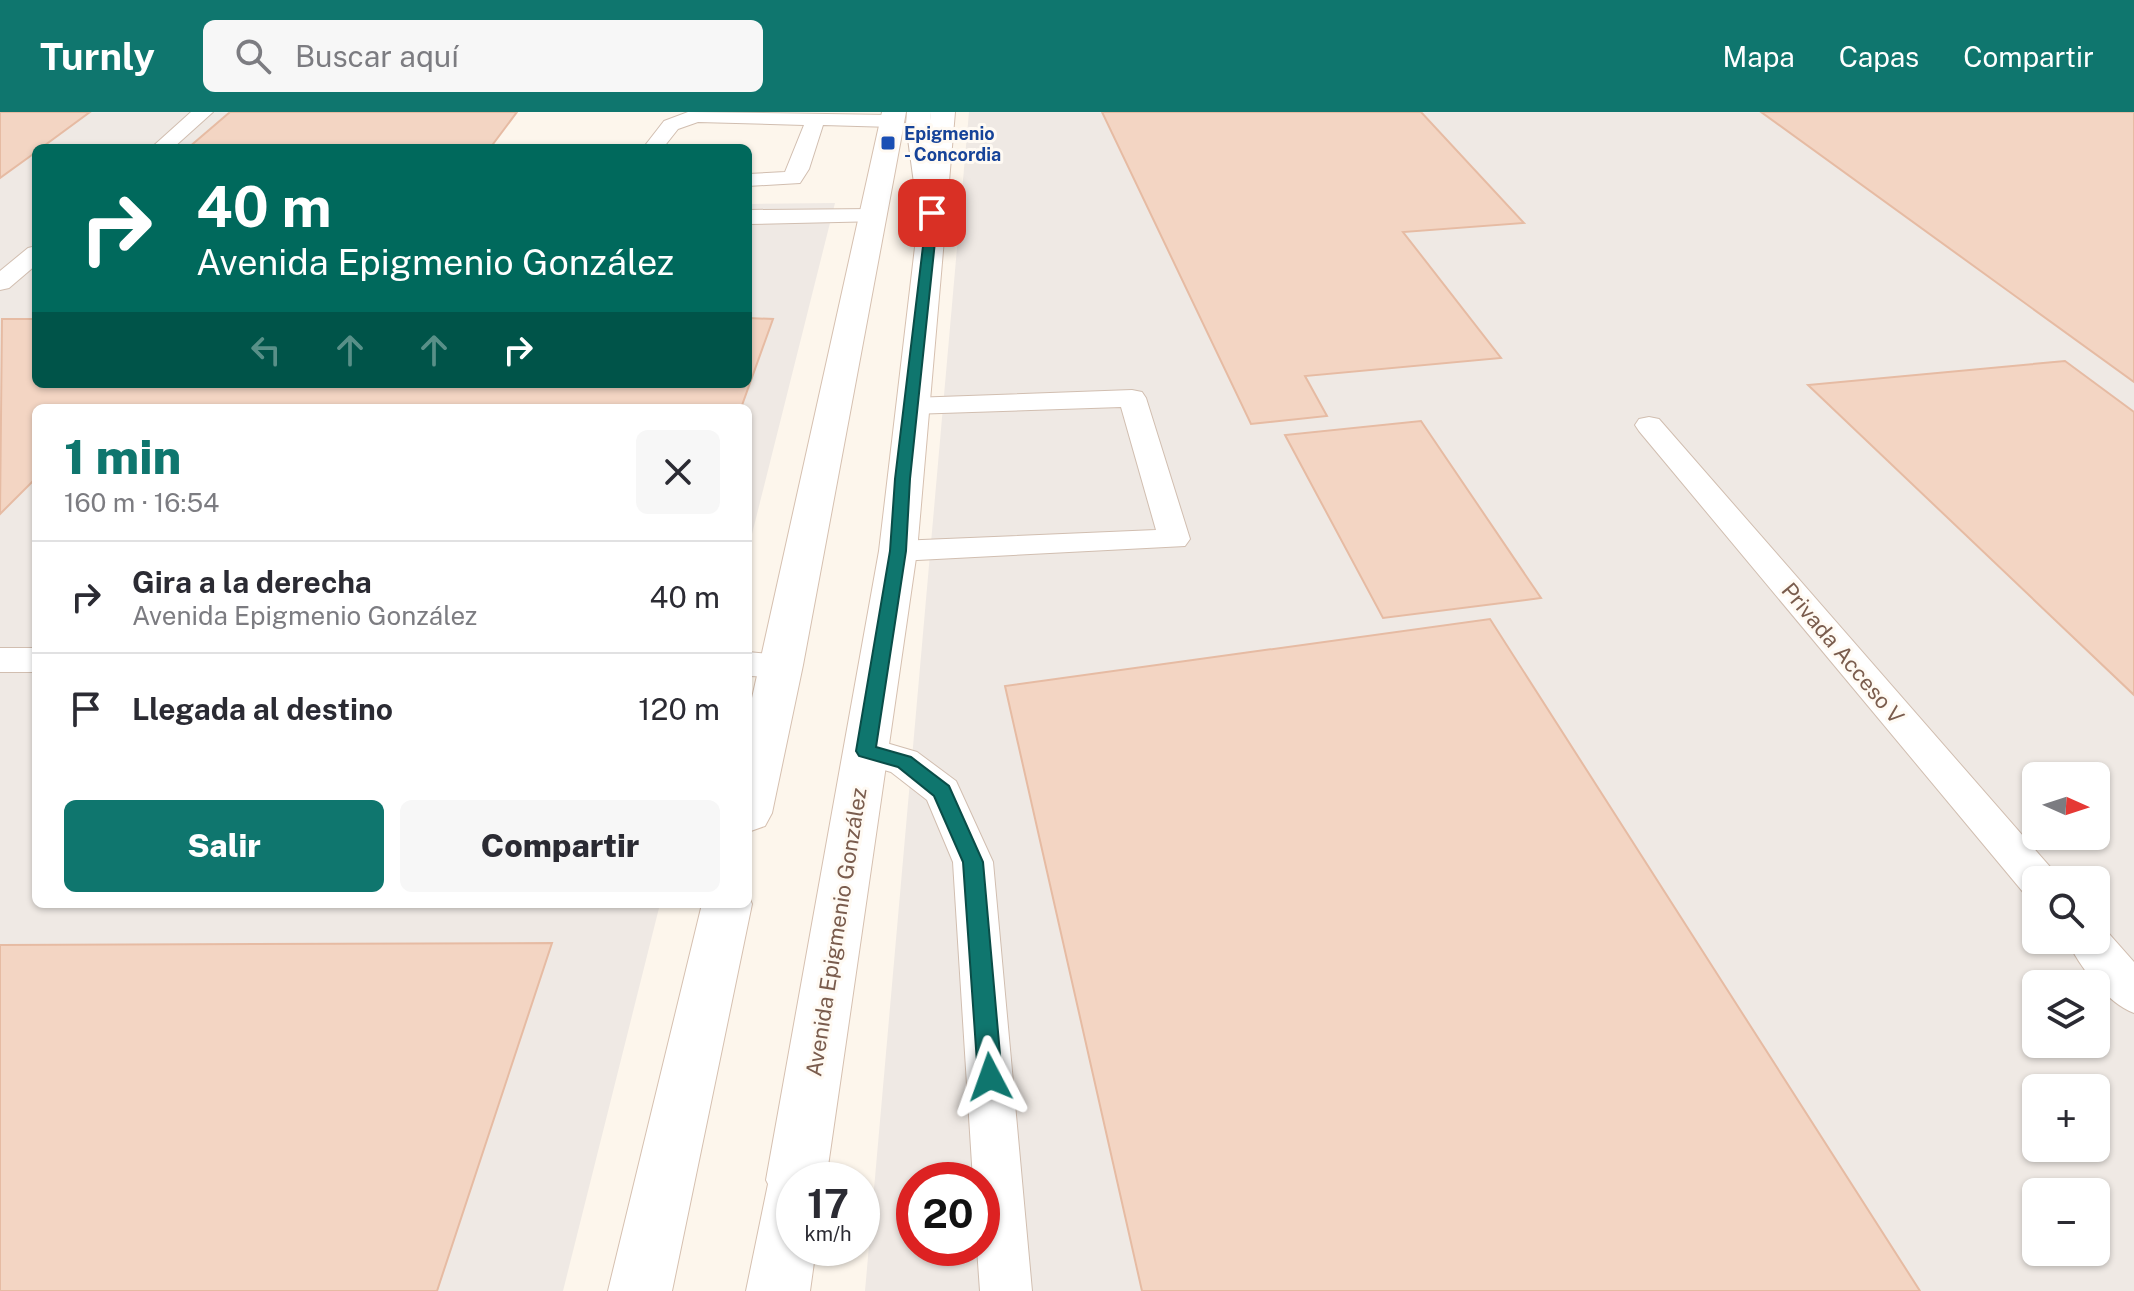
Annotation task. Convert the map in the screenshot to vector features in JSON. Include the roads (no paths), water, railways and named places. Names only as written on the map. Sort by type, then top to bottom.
[{"type":"main road","name":"Avenida Epigmenio González","points":[[799,1162],[898,551],[943,112]]},
{"type":"main road","points":[[752,778],[765,664],[874,216],[902,115],[918,124],[932,213]]},
{"type":"main road","points":[[640,1291],[726,908]]},
{"type":"main road","points":[[778,1291],[782,1266]]},
{"type":"lane","points":[[166,144],[203,112]]},
{"type":"lane","points":[[655,144],[665,127],[687,118],[815,121],[902,115]]},
{"type":"lane","points":[[752,180],[792,178],[815,121]]},
{"type":"lane","points":[[752,217],[874,216]]},
{"type":"lane","points":[[0,283],[32,256]]},
{"type":"lane","points":[[898,551],[1174,539],[1132,398],[911,406]]},
{"type":"lane","name":"Privada Acceso V","points":[[1649,425],[2025,866]]},
{"type":"lane","points":[[0,660],[32,660]]},
{"type":"lane","points":[[866,751],[904,762],[942,791],[973,862],[1006,1291]]},
{"type":"lane","points":[[2100,954],[2134,994]]},
{"type":"place","name":"Epigmenio - Concordia","points":[[888,143]]}]
